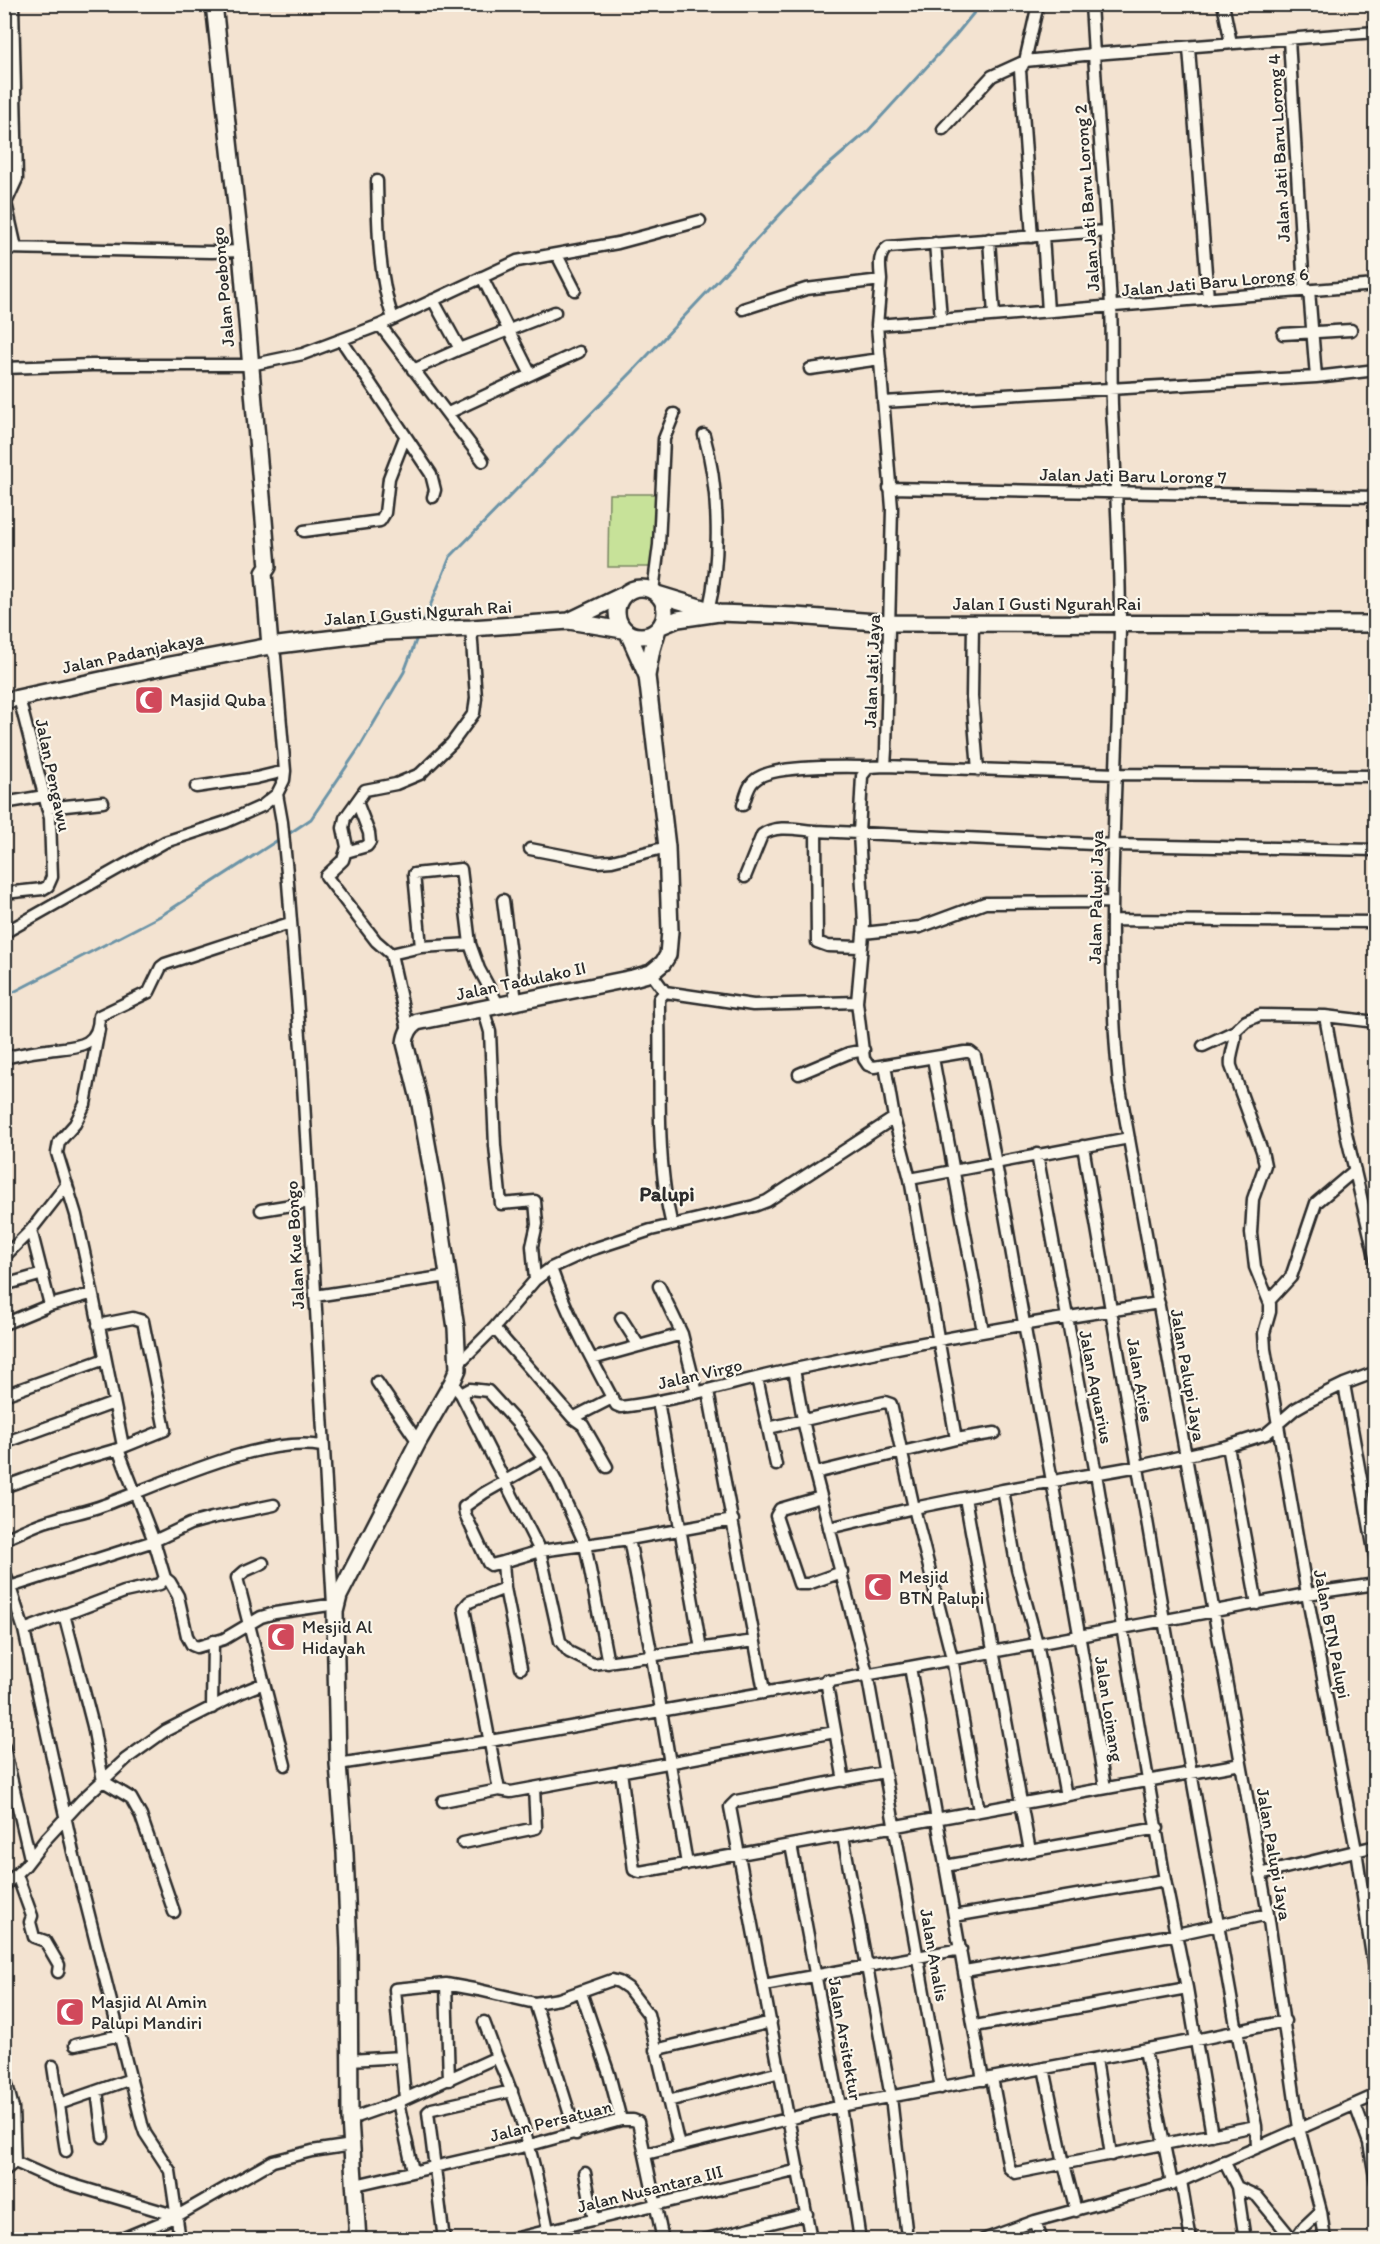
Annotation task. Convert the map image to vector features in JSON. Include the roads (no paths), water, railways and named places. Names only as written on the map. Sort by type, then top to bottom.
[{"type":"main road","name":"Jalan Poebongo","points":[[214,4],[241,251],[268,567],[264,573],[274,649]]},
{"type":"main road","points":[[647,676],[626,632],[616,617],[616,609],[623,595],[636,588],[655,593],[664,606],[665,613],[652,649],[647,676],[667,847],[670,945],[663,963],[651,973]]},
{"type":"main road","name":"Jalan I Gusti Ngurah Rai","points":[[655,593],[714,611],[890,623],[1376,624]]},
{"type":"main road","name":"Jalan I Gusti Ngurah Rai","points":[[569,621],[623,595]]},
{"type":"main road","name":"Jalan I Gusti Ngurah Rai","points":[[660,627],[678,619],[714,611]]},
{"type":"main road","name":"Jalan I Gusti Ngurah Rai","points":[[274,649],[385,632],[569,621],[626,632]]},
{"type":"main road","points":[[626,632],[641,637],[647,636],[660,627]]},
{"type":"main road","name":"Jalan Padanjakaya","points":[[12,700],[170,665],[274,649]]},
{"type":"main road","name":"Jalan Tadulako II","points":[[408,1030],[417,1022],[651,973]]},
{"type":"main road","points":[[358,2240],[350,2119],[349,1949],[338,1764],[335,1604],[418,1442],[457,1389],[458,1364],[448,1276],[421,1110],[405,1043],[408,1030]]},
{"type":"street","points":[[13,4],[17,179],[6,202],[10,248],[241,251]]},
{"type":"street","points":[[1038,4],[1020,74],[1048,311]]},
{"type":"street","name":"Jalan Jati Baru Lorong 2","points":[[1090,4],[1111,307],[1120,623]]},
{"type":"street","points":[[1223,4],[1231,43]]},
{"type":"street","points":[[943,129],[992,76],[1025,61],[1376,32]]},
{"type":"street","name":"Jalan Jati Baru Lorong 4","points":[[1289,39],[1307,290],[1316,377]]},
{"type":"street","points":[[1189,48],[1208,299]]},
{"type":"street","points":[[377,181],[381,273],[393,319]]},
{"type":"street","points":[[4,368],[92,365],[250,365],[303,354],[380,325],[517,261],[618,243],[700,221]]},
{"type":"street","name":"Jalan Jati Jaya","points":[[885,766],[892,508],[877,325],[881,280],[880,255],[888,247],[1105,231]]},
{"type":"street","points":[[989,239],[994,315]]},
{"type":"street","points":[[935,243],[941,319]]},
{"type":"street","points":[[557,255],[575,290]]},
{"type":"street","points":[[482,277],[530,373]]},
{"type":"street","points":[[743,309],[806,289],[881,280]]},
{"type":"street","name":"Jalan Jati Baru Lorong 6","points":[[877,325],[1376,285]]},
{"type":"street","points":[[433,300],[460,349]]},
{"type":"street","points":[[413,370],[555,312]]},
{"type":"street","points":[[380,325],[483,461]]},
{"type":"street","points":[[1283,334],[1351,330]]},
{"type":"street","points":[[342,340],[431,474],[435,490],[433,497]]},
{"type":"street","points":[[448,413],[579,352]]},
{"type":"street","points":[[810,369],[880,359]]},
{"type":"street","points":[[883,402],[1316,377],[1376,370]]},
{"type":"street","points":[[655,593],[664,439],[674,414]]},
{"type":"street","points":[[704,435],[711,464],[717,535],[714,611]]},
{"type":"street","points":[[304,531],[380,521],[385,513],[389,478],[405,437]]},
{"type":"street","name":"Jalan Jati Baru Lorong 7","points":[[890,488],[1376,497]]},
{"type":"street","points":[[973,623],[972,697],[978,770]]},
{"type":"street","name":"Jalan Palupi Jaya","points":[[1120,623],[1112,902],[1113,1031],[1119,1083],[1268,1914],[1299,2128],[1321,2211],[1325,2240]]},
{"type":"street","points":[[408,1030],[391,954],[376,940],[326,876],[343,860],[347,847],[343,828],[345,818],[364,790],[396,784],[420,774],[452,743],[474,713],[476,698],[471,628]]},
{"type":"street","points":[[4,933],[165,842],[226,822],[262,806],[277,794],[284,780],[285,771],[274,649]]},
{"type":"street","name":"Jalan Pengawu","points":[[12,700],[47,808],[50,829],[51,881],[56,904]]},
{"type":"street","points":[[872,766],[865,770],[862,776],[859,833],[863,933],[857,1002],[865,1063],[874,1067],[965,1052],[970,1052],[975,1056],[997,1162],[1081,1636]]},
{"type":"street","points":[[743,806],[752,782],[769,773],[807,767],[885,766],[1117,774],[1376,776]]},
{"type":"street","points":[[196,786],[256,778],[285,771]]},
{"type":"street","name":"Jalan Kue Bongo","points":[[277,794],[288,883],[301,1049],[322,1446],[335,1604]]},
{"type":"street","points":[[4,803],[44,796]]},
{"type":"street","points":[[47,808],[75,803],[103,802]]},
{"type":"street","points":[[345,852],[367,846],[370,842],[369,833],[357,802]]},
{"type":"street","points":[[745,877],[762,836],[767,831],[777,829],[1114,845],[1376,850]]},
{"type":"street","points":[[816,831],[817,942],[828,946],[861,947]]},
{"type":"street","points":[[530,849],[597,862],[612,861],[667,847]]},
{"type":"street","points":[[421,947],[414,874],[460,868],[470,944],[479,969],[498,1004]]},
{"type":"street","points":[[4,893],[43,889],[51,881]]},
{"type":"street","points":[[503,900],[516,1001]]},
{"type":"street","points":[[863,933],[921,927],[985,903],[1112,902]]},
{"type":"street","points":[[1112,920],[1376,922]]},
{"type":"street","points":[[290,923],[165,964],[161,967],[149,992],[99,1016],[99,1029],[85,1104],[75,1124],[59,1142],[58,1159],[67,1184],[86,1261],[114,1403],[120,1448],[165,1578],[178,1596],[189,1642],[197,1647],[224,1639],[261,1617],[335,1604]]},
{"type":"street","points":[[391,954],[421,947],[470,944]]},
{"type":"street","points":[[651,973],[665,992],[753,1005],[857,1002]]},
{"type":"street","points":[[665,992],[659,999],[662,1147],[664,1190],[672,1225]]},
{"type":"street","points":[[483,1008],[490,1032],[495,1146],[501,1204],[535,1201],[537,1224],[532,1246],[535,1280]]},
{"type":"street","points":[[1203,1046],[1235,1031],[1246,1021],[1260,1015],[1325,1016],[1376,1022]]},
{"type":"street","points":[[1325,1016],[1355,1170],[1376,1261]]},
{"type":"street","points":[[4,1058],[45,1050],[75,1048],[91,1040],[99,1029]]},
{"type":"street","points":[[1235,1031],[1236,1040],[1231,1053],[1231,1066],[1265,1165],[1253,1199],[1251,1233],[1255,1267],[1269,1301],[1291,1277],[1316,1203],[1355,1170]]},
{"type":"street","points":[[799,1074],[849,1053],[864,1050]]},
{"type":"street","points":[[933,1058],[983,1331]]},
{"type":"street","points":[[885,1065],[894,1118],[910,1179],[956,1439]]},
{"type":"street","points":[[458,1364],[494,1328],[535,1280],[551,1268],[590,1251],[672,1225],[744,1210],[767,1201],[894,1118]]},
{"type":"street","points":[[910,1179],[1129,1138]]},
{"type":"street","name":"Jalan Aries","points":[[1083,1146],[1164,1620],[1220,1927],[1236,2031],[1256,2126],[1257,2147]]},
{"type":"street","name":"Jalan Aquarius","points":[[1037,1154],[1096,1474],[1158,1828],[1165,1880],[1187,1988],[1212,2135]]},
{"type":"street","points":[[4,1257],[31,1230],[67,1184]]},
{"type":"street","points":[[261,1210],[310,1202]]},
{"type":"street","points":[[31,1230],[50,1305]]},
{"type":"street","points":[[551,1268],[560,1296],[612,1398],[573,1418]]},
{"type":"street","points":[[4,1285],[43,1274]]},
{"type":"street","points":[[315,1296],[448,1276]]},
{"type":"street","points":[[659,1286],[682,1334],[702,1392],[733,1520],[765,1691]]},
{"type":"street","points":[[4,1324],[50,1305],[92,1294]]},
{"type":"street","name":"Jalan BTN Palupi","points":[[1269,1301],[1270,1312],[1264,1329],[1264,1339],[1307,1594],[1356,1850],[1376,1983]]},
{"type":"street","name":"Jalan Virgo","points":[[612,1398],[618,1407],[658,1401],[794,1369],[940,1339],[1024,1323],[1159,1304]]},
{"type":"street","points":[[4,1487],[120,1448],[165,1430],[143,1321],[133,1318],[98,1325]]},
{"type":"street","points":[[621,1318],[639,1346]]},
{"type":"street","points":[[494,1328],[573,1418],[585,1427],[607,1467]]},
{"type":"street","points":[[592,1359],[682,1334]]},
{"type":"street","points":[[4,1395],[105,1359]]},
{"type":"street","points":[[794,1369],[815,1473],[867,1673],[884,1772],[732,1803],[730,1807],[811,2240]]},
{"type":"street","points":[[829,1528],[914,1508],[1139,1466],[1228,1446],[1266,1434],[1295,1409],[1344,1384],[1376,1372]]},
{"type":"street","points":[[757,1378],[776,1465]]},
{"type":"street","points":[[377,1382],[418,1442]]},
{"type":"street","points":[[1344,1384],[1376,1562]]},
{"type":"street","points":[[608,1664],[585,1544],[544,1459],[517,1423],[488,1391],[457,1389],[506,1480],[540,1551],[560,1641],[569,1652],[593,1664],[608,1664],[754,1641]]},
{"type":"street","points":[[658,1401],[701,1648]]},
{"type":"street","points":[[768,1428],[889,1402],[891,1404],[914,1508],[952,1658],[979,1811]]},
{"type":"street","points":[[4,1443],[114,1403]]},
{"type":"street","points":[[815,1473],[956,1439],[995,1433]]},
{"type":"street","points":[[4,1539],[49,1520],[102,1506],[223,1461],[272,1448],[299,1444],[322,1446]]},
{"type":"street","points":[[1228,1446],[1257,1604]]},
{"type":"street","points":[[544,1459],[484,1493],[464,1508],[488,1563],[491,1565],[540,1551],[628,1539],[733,1520]]},
{"type":"street","points":[[1002,1490],[1017,1569],[1037,1643],[1066,1796]]},
{"type":"street","points":[[821,1497],[780,1509],[776,1516],[799,1584],[808,1584],[842,1572]]},
{"type":"street","points":[[965,1498],[1030,1851]]},
{"type":"street","points":[[7,1588],[154,1541],[190,1524],[274,1505]]},
{"type":"street","points":[[628,1539],[652,1657],[687,1864]]},
{"type":"street","points":[[503,1562],[505,1588],[521,1668]]},
{"type":"street","points":[[263,1563],[245,1571],[237,1578],[285,1765]]},
{"type":"street","points":[[4,1571],[7,1588],[24,1630],[65,1819],[145,2133],[170,2171],[180,2240]]},
{"type":"street","points":[[24,1630],[123,1592],[160,1584],[165,1578]]},
{"type":"street","points":[[338,1764],[490,1741],[1307,1594],[1376,1584]]},
{"type":"street","points":[[500,1790],[464,1608],[469,1602],[505,1588]]},
{"type":"street","points":[[64,1614],[93,1726],[103,1780],[131,1798],[141,1816],[174,1912]]},
{"type":"street","name":"Jalan Loinang","points":[[1081,1636],[1105,1788]]},
{"type":"street","points":[[212,1708],[213,1641]]},
{"type":"street","points":[[910,1667],[964,1971],[1009,2168],[1018,2173],[1256,2126]]},
{"type":"street","points":[[826,1680],[844,1781]]},
{"type":"street","points":[[4,1886],[17,1875],[65,1819],[103,1780],[143,1746],[165,1731],[264,1683]]},
{"type":"street","points":[[443,1801],[500,1790],[507,1792],[534,1788],[835,1732]]},
{"type":"street","points":[[4,1747],[30,1858]]},
{"type":"street","points":[[621,1771],[635,1871],[642,1872],[1241,1764]]},
{"type":"street","name":"Jalan Analis","points":[[884,1772],[941,2088]]},
{"type":"street","points":[[463,1843],[536,1828],[534,1788]]},
{"type":"street","points":[[945,1866],[1158,1828]]},
{"type":"street","points":[[843,1836],[891,2097],[906,2229]]},
{"type":"street","name":"Jalan Arsitektur","points":[[791,1845],[840,2106],[860,2240]]},
{"type":"street","points":[[1260,1874],[1376,1846]]},
{"type":"street","points":[[17,1875],[32,1916],[30,1922],[34,1938],[46,1943],[59,1965],[58,1972]]},
{"type":"street","points":[[954,1916],[1165,1880]]},
{"type":"street","points":[[964,1971],[1220,1927],[1268,1914]]},
{"type":"street","points":[[764,1985],[961,1949]]},
{"type":"street","name":"Jalan Nusantara III","points":[[401,2057],[395,1989],[446,1984],[536,2003],[559,1999],[612,1980],[619,1982],[628,1988],[648,2014],[679,2146]]},
{"type":"street","points":[[446,1984],[449,2080]]},
{"type":"street","points":[[975,2026],[1187,1988]]},
{"type":"street","points":[[581,1992],[609,2074],[621,2120]]},
{"type":"street","points":[[536,2003],[576,2134]]},
{"type":"street","name":"Jalan Nusantara III","points":[[646,2154],[840,2106],[1144,2050],[1285,2021]]},
{"type":"street","points":[[484,2022],[512,2091],[530,2145],[548,2230]]},
{"type":"street","points":[[655,2050],[771,2022]]},
{"type":"street","points":[[75,2045],[120,2035]]},
{"type":"street","points":[[1144,2050],[1163,2145],[1176,2182],[1191,2240]]},
{"type":"street","points":[[350,2060],[401,2057],[401,2100],[413,2171]]},
{"type":"street","points":[[350,2119],[449,2080],[497,2057]]},
{"type":"street","points":[[1096,2059],[1111,2155]]},
{"type":"street","points":[[53,2066],[66,2151]]},
{"type":"street","points":[[1044,2068],[1076,2211]]},
{"type":"street","points":[[668,2101],[780,2072]]},
{"type":"street","points":[[4,2073],[13,2108],[15,2162]]},
{"type":"street","points":[[59,2104],[131,2079]]},
{"type":"street","points":[[97,2091],[103,2137]]},
{"type":"street","points":[[444,2240],[429,2110],[512,2091]]},
{"type":"street","points":[[983,2240],[1035,2221],[1176,2182],[1376,2095]]},
{"type":"street","points":[[1355,2105],[1369,2143],[1376,2182]]},
{"type":"street","name":"Jalan Persatuan","points":[[355,2185],[576,2134],[621,2120],[633,2120],[638,2122],[663,2240]]},
{"type":"street","points":[[119,2240],[177,2216],[273,2161],[312,2151],[352,2145]]},
{"type":"street","points":[[1224,2161],[1237,2187],[1245,2240]]},
{"type":"street","points":[[15,2162],[53,2180],[177,2216]]},
{"type":"street","points":[[4,2171],[15,2162]]},
{"type":"street","name":"Jalan Nusantara III","points":[[509,2240],[799,2169]]},
{"type":"street","points":[[585,2173],[594,2220]]},
{"type":"street","points":[[1237,2187],[1257,2196],[1294,2240],[1321,2211]]},
{"type":"street","points":[[703,2240],[807,2214]]},
{"type":"street","points":[[1035,2221],[1042,2240]]},
{"type":"waterway","points":[[422,626],[450,557],[632,372],[818,174],[868,131],[955,36],[981,4]]},
{"type":"waterway","points":[[287,835],[311,819],[359,748],[404,672],[418,635]]},
{"type":"waterway","points":[[4,997],[162,915],[281,838]]},
{"type":"place","name":"Masjid Quba","points":[[149,700]]},
{"type":"place","name":"Mesjid BTN Palupi","points":[[878,1587]]},
{"type":"place","name":"Mesjid Al Hidayah","points":[[281,1637]]},
{"type":"place","name":"Masjid Al Amin Palupi Mandiri","points":[[70,2012]]},
{"type":"district","name":"Palupi","points":[[667,1193]]}]
